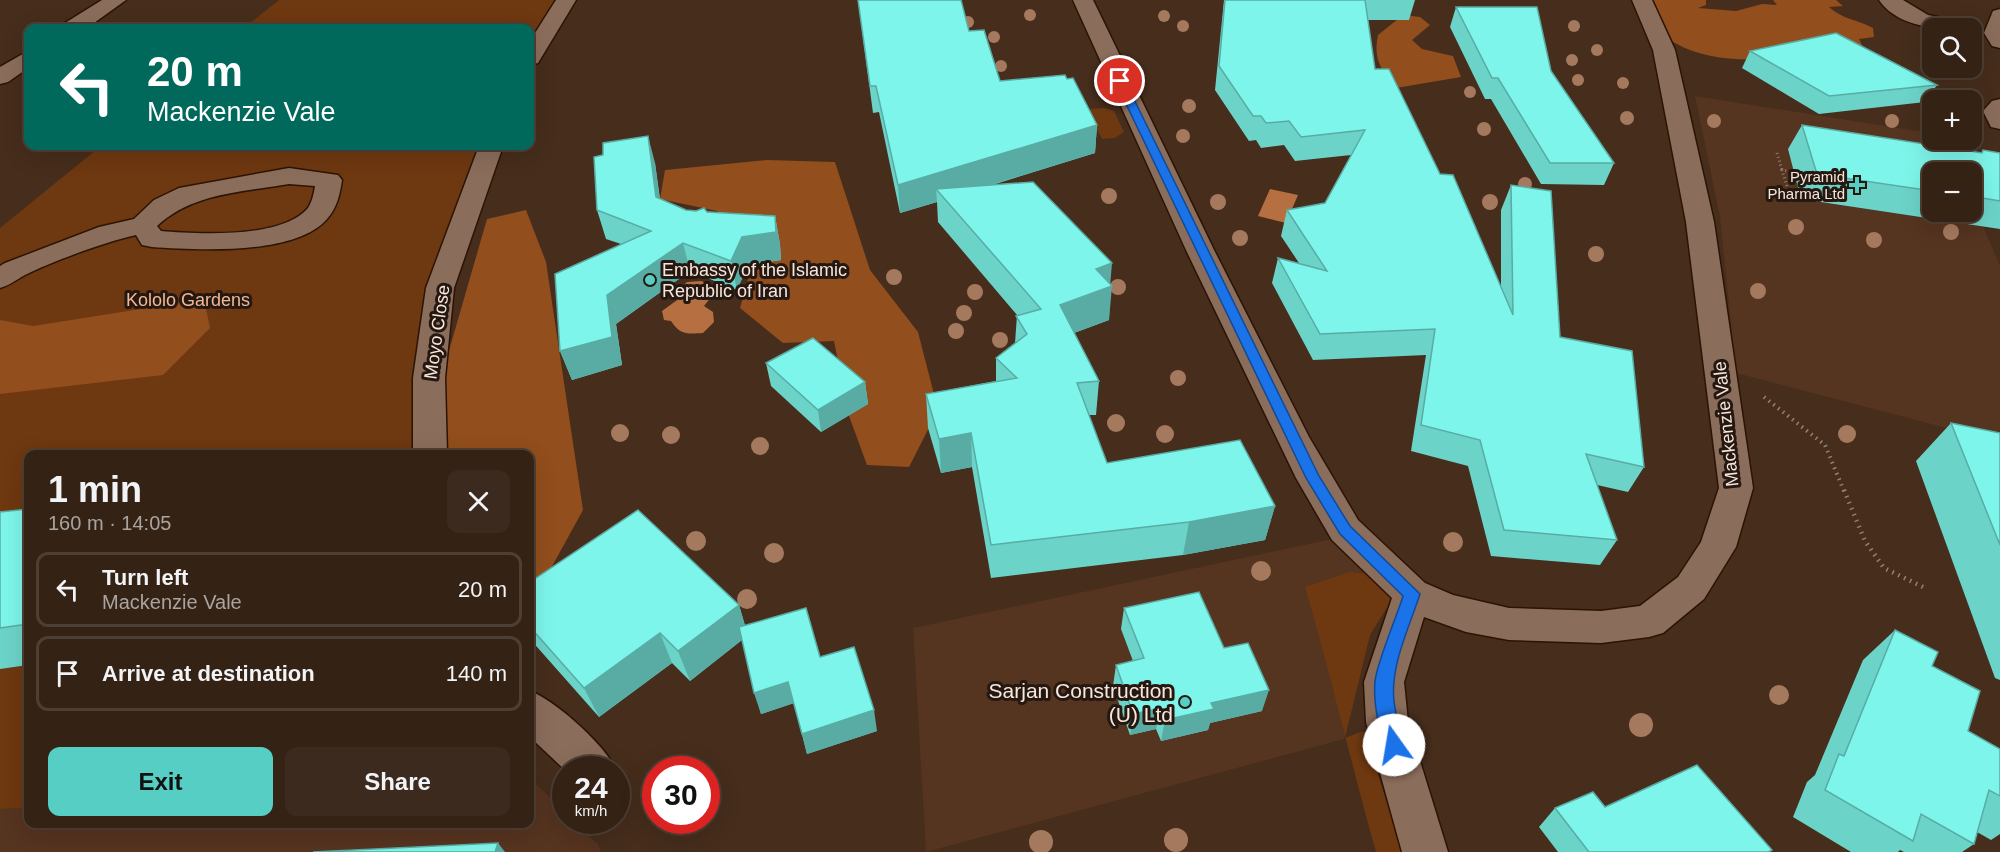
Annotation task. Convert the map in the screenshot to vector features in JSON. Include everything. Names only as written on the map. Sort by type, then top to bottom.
[{"type":"street","points":[[79,24],[116,0]]},
{"type":"street","points":[[534,52],[566,0]]},
{"type":"street","name":"Mackenzie Vale","points":[[1083,0],[1200,250],[1313,478],[1345,530],[1412,594],[1466,615],[1509,624],[1601,627],[1649,621],[1691,588],[1718,547],[1736,488],[1700,222],[1664,50],[1642,0]]},
{"type":"street","points":[[1889,0],[1922,20]]},
{"type":"street","points":[[1982,30],[1998,30]]},
{"type":"street","points":[[0,77],[24,61]]},
{"type":"street","points":[[2000,106],[1995,111],[2000,122]]},
{"type":"street","name":"Moyo Close","points":[[430,450],[429,378],[440,288],[490,150]]},
{"type":"street","points":[[0,279],[15,269],[99,237],[142,225],[163,206],[188,194],[289,176],[328,180],[326,200],[316,216],[287,231],[215,242],[188,242],[152,239],[142,225]]},
{"type":"street","points":[[1412,594],[1384,682],[1387,722],[1425,852]]},
{"type":"street","points":[[534,714],[580,756]]},
{"type":"path","points":[[1777,153],[1787,186]]},
{"type":"path","points":[[1782,170],[1794,172]]},
{"type":"path","points":[[1722,378],[1760,394],[1825,445],[1865,541],[1884,568],[1923,587]]},
{"type":"shaded area","points":[[1649,0],[1706,0],[1706,5],[1698,8],[1736,11],[1762,4],[1777,5],[1773,0],[1836,0],[1843,6],[1829,7],[1873,28],[1874,37],[1859,39],[1863,47],[1817,54],[1767,59],[1718,57],[1696,52],[1675,43],[1663,34],[1643,17]]},
{"type":"shaded area","points":[[1403,15],[1420,17],[1430,25],[1412,40],[1422,49],[1453,56],[1461,77],[1396,88],[1380,64],[1377,43],[1378,35]]},
{"type":"shaded area","points":[[1695,96],[1922,132],[1922,150],[1940,150],[1948,162],[1922,162],[1922,222],[1980,222],[2000,266],[2000,442],[1736,373],[1720,217]]},
{"type":"shaded area","points":[[767,160],[835,162],[870,270],[918,332],[938,410],[909,467],[867,465],[849,416],[834,341],[783,343],[740,308],[756,251],[717,211],[660,199],[665,170]]},
{"type":"shaded area","points":[[1270,189],[1298,195],[1286,223],[1258,216]]},
{"type":"shaded area","points":[[526,210],[546,262],[583,510],[544,581],[534,580],[534,450],[448,450],[437,392],[487,219]]},
{"type":"shaded area","points":[[701,281],[712,285],[715,292],[704,306],[713,312],[714,322],[703,333],[684,333],[671,321],[664,320],[662,311],[680,298],[677,291],[687,282]]},
{"type":"shaded area","points":[[204,299],[210,328],[163,375],[0,394],[0,320],[33,326]]},
{"type":"shaded area","points":[[1337,538],[1394,596],[1370,635],[1344,739],[926,852],[913,628]]},
{"type":"shaded area","points":[[534,782],[552,799],[552,834],[587,834],[598,845],[601,852],[0,852],[0,809],[24,808],[24,828],[534,828]]},
{"type":"green space","points":[[279,0],[557,0],[534,32],[534,24],[249,24]]},
{"type":"green space","points":[[1104,108],[1114,111],[1124,132],[1115,138],[1102,139],[1087,109]]},
{"type":"green space","name":"Kololo Gardens","points":[[96,150],[485,150],[447,252],[412,411],[417,450],[24,450],[24,808],[0,809],[0,228]]},
{"type":"green space","points":[[1349,572],[1381,575],[1394,596],[1370,635],[1345,737],[1305,587]]},
{"type":"green space","points":[[1363,731],[1404,852],[1376,852],[1346,738]]},
{"type":"building","points":[[858,0],[961,0],[969,31],[984,30],[1000,81],[1065,75],[1067,79],[1073,78],[1097,125],[898,185],[876,86],[870,86]]},
{"type":"building","points":[[1225,0],[1365,0],[1375,69],[1389,69],[1440,174],[1453,175],[1513,315],[1511,185],[1551,191],[1560,337],[1632,351],[1644,467],[1586,454],[1617,540],[1504,530],[1480,440],[1421,425],[1435,329],[1320,334],[1278,258],[1327,271],[1287,210],[1325,203],[1365,130],[1301,137],[1289,121],[1266,123],[1261,116],[1253,116],[1219,66]]},
{"type":"building","points":[[1456,7],[1537,7],[1551,71],[1614,163],[1550,163],[1498,78],[1492,78]]},
{"type":"building","points":[[1836,33],[1937,85],[1829,96],[1750,51]]},
{"type":"building","points":[[1802,125],[1922,144],[1922,150],[1963,150],[1982,153],[1983,150],[2000,153],[2000,201],[1982,198],[1982,162],[1922,162],[1922,190],[1817,174]]},
{"type":"building","points":[[648,136],[656,197],[686,210],[696,211],[704,208],[707,212],[775,216],[776,232],[742,237],[731,261],[683,243],[607,295],[612,337],[560,351],[555,274],[651,231],[597,210],[594,157],[603,155],[603,143]]},
{"type":"building","points":[[1033,182],[1112,263],[1096,269],[1112,286],[1060,305],[1099,381],[1077,383],[1107,463],[1240,440],[1275,506],[1189,522],[991,545],[971,433],[939,439],[926,394],[1017,378],[996,358],[1027,334],[1016,316],[1041,309],[936,189]]},
{"type":"building","points":[[813,338],[865,382],[818,410],[766,363]]},
{"type":"building","points":[[1951,423],[2000,433],[2000,545]]},
{"type":"building","points":[[24,509],[24,625],[0,628],[0,512]]},
{"type":"building","points":[[638,510],[739,605],[678,651],[660,633],[584,688],[534,632],[534,579]]},
{"type":"building","points":[[1199,592],[1224,648],[1248,643],[1269,690],[1211,703],[1214,709],[1165,720],[1161,708],[1133,714],[1116,665],[1144,658],[1124,608]]},
{"type":"building","points":[[806,608],[820,657],[854,647],[874,710],[802,734],[788,682],[754,693],[739,627]]},
{"type":"building","points":[[1895,630],[1938,652],[1932,666],[1980,691],[1968,731],[2000,749],[2000,796],[1989,790],[1974,844],[1921,814],[1913,841],[1825,790],[1839,754],[1844,756]]},
{"type":"building","points":[[1697,765],[1772,850],[1768,852],[1589,852],[1555,808],[1593,792],[1605,807]]},
{"type":"building","points":[[498,843],[495,852],[313,852]]},
{"type":"place","name":"Pyramid Pharma Ltd","points":[[1857,185]]},
{"type":"place","name":"Embassy of the Islamic Republic of Iran","points":[[650,280]]},
{"type":"place","name":"Sarjan Construction (U) Ltd","points":[[1185,702]]},
{"type":"route","points":[[1120,81],[1150,140],[1200,250],[1313,478],[1345,530],[1412,594],[1384,682],[1387,722],[1394,745]]}]
